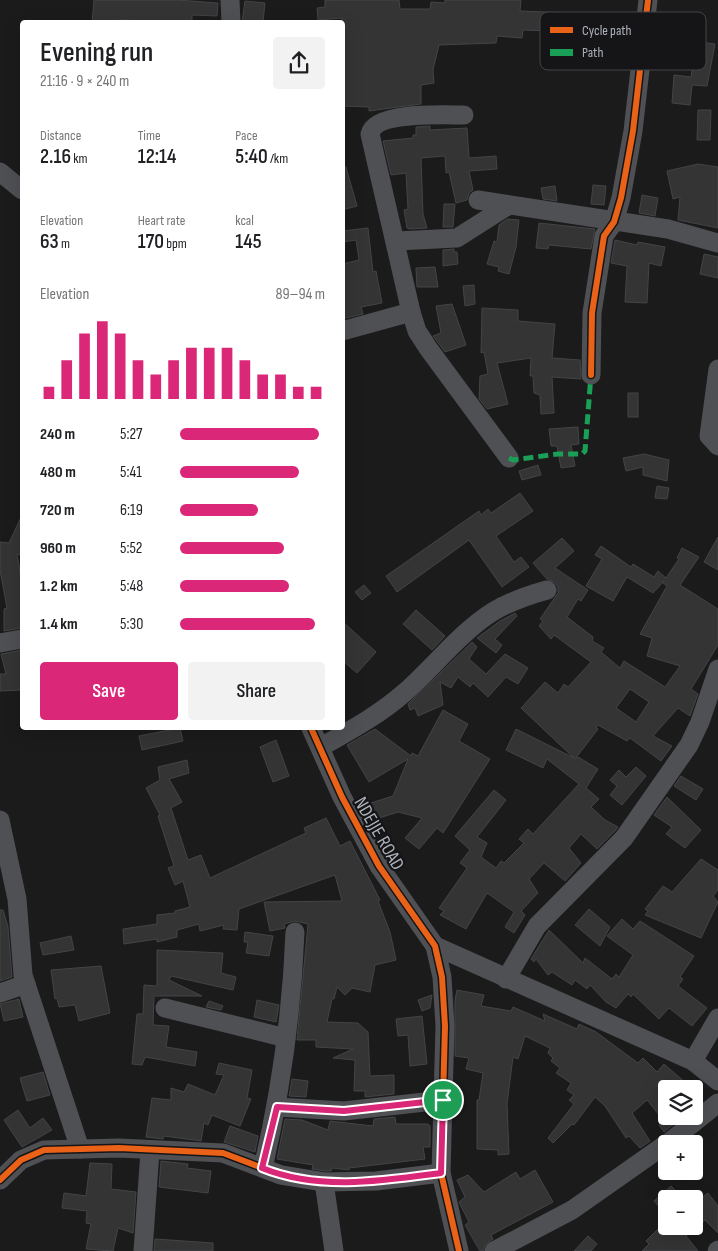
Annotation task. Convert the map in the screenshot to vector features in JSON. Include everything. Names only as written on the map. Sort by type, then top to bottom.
[{"type":"street","points":[[230,0],[231,20]]},
{"type":"street","points":[[591,374],[592,313],[604,236],[614,222],[621,198],[633,131],[640,70]]},
{"type":"street","points":[[464,115],[403,116],[377,124],[371,129],[370,134],[411,312],[417,330],[428,348],[509,458]]},
{"type":"street","points":[[0,172],[20,188]]},
{"type":"street","points":[[478,200],[614,222],[668,228],[718,242]]},
{"type":"street","points":[[396,241],[457,238],[510,205]]},
{"type":"street","points":[[345,330],[411,312]]},
{"type":"street","points":[[718,369],[709,436],[718,446]]},
{"type":"street","points":[[321,747],[370,719],[403,695],[470,630],[494,611],[519,598],[547,590]]},
{"type":"street","points":[[0,643],[20,639]]},
{"type":"street","points":[[506,979],[537,926],[624,838],[690,744],[700,722],[718,669]]},
{"type":"street","name":"NDEJJE ROAD","points":[[312,730],[342,797],[379,866],[435,946]]},
{"type":"street","points":[[1,825],[17,899],[20,946],[26,984],[80,1149]]},
{"type":"street","points":[[262,1168],[277,1107],[293,978],[295,932]]},
{"type":"street","points":[[435,946],[693,1061],[718,1081]]},
{"type":"street","points":[[435,946],[442,977],[445,1026],[441,1173],[458,1251]]},
{"type":"street","points":[[0,993],[26,984]]},
{"type":"street","points":[[165,1008],[286,1038]]},
{"type":"street","points":[[693,1061],[718,1018]]},
{"type":"street","points":[[277,1107],[344,1111],[443,1100]]},
{"type":"street","points":[[677,1135],[718,1103]]},
{"type":"street","points":[[0,1180],[21,1160],[44,1150],[80,1149],[223,1153],[281,1175],[324,1182],[376,1181],[441,1173]]},
{"type":"street","points":[[494,1251],[572,1210],[658,1150]]},
{"type":"street","points":[[143,1251],[150,1151]]},
{"type":"street","points":[[324,1182],[334,1251]]},
{"type":"building","points":[[94,0],[177,0],[218,3],[217,16],[192,15],[192,20],[92,20]]},
{"type":"building","points":[[325,0],[399,0],[400,9],[430,9],[431,2],[445,3],[445,0],[521,0],[520,11],[546,12],[540,12],[540,31],[523,30],[522,38],[497,36],[496,43],[439,45],[433,70],[434,83],[421,85],[421,104],[369,111],[369,107],[345,106],[345,20],[342,20],[342,18],[318,20],[317,8],[325,7]]},
{"type":"building","points":[[245,1],[265,3],[263,20],[242,20]]},
{"type":"building","points":[[706,43],[715,44],[707,86],[692,85],[690,105],[672,103],[674,75],[691,77],[692,70],[706,70]]},
{"type":"building","points":[[698,110],[711,110],[710,140],[697,140]]},
{"type":"building","points":[[430,126],[430,130],[467,128],[469,158],[496,156],[497,169],[469,171],[473,190],[469,193],[467,200],[456,203],[449,172],[446,173],[445,156],[421,158],[423,214],[427,228],[410,229],[407,228],[404,210],[408,209],[406,173],[391,175],[383,141],[413,138],[413,135],[416,135],[416,127]]},
{"type":"building","points":[[698,164],[718,167],[718,228],[678,220],[680,197],[673,199],[667,171]]},
{"type":"building","points":[[345,167],[346,167],[357,206],[345,209]]},
{"type":"building","points":[[593,185],[606,186],[604,205],[591,204]]},
{"type":"building","points":[[555,186],[557,201],[543,199],[541,188]]},
{"type":"building","points":[[642,195],[658,198],[655,216],[639,213]]},
{"type":"building","points":[[444,204],[455,204],[453,227],[443,227]]},
{"type":"building","points":[[507,219],[519,220],[516,247],[509,274],[498,271],[499,267],[487,264],[494,241],[497,242],[499,225]]},
{"type":"building","points":[[539,223],[595,229],[591,249],[549,245],[548,249],[536,248]]},
{"type":"building","points":[[368,228],[373,272],[376,271],[382,303],[361,307],[363,314],[345,318],[345,263],[359,260],[356,240],[345,242],[345,231]]},
{"type":"building","points":[[615,240],[637,245],[638,242],[665,247],[661,266],[649,263],[647,303],[625,302],[627,266],[611,263]]},
{"type":"building","points":[[454,249],[454,252],[457,252],[458,264],[443,266],[443,250]]},
{"type":"building","points":[[704,254],[718,257],[718,278],[700,274]]},
{"type":"building","points":[[435,267],[438,287],[417,287],[416,268]]},
{"type":"building","points":[[474,285],[475,304],[465,306],[463,286]]},
{"type":"building","points":[[452,304],[466,345],[445,352],[433,336],[441,333],[436,306]]},
{"type":"building","points":[[482,308],[518,310],[518,321],[555,324],[552,358],[580,360],[581,379],[552,377],[554,413],[541,414],[540,395],[534,393],[533,376],[530,376],[531,358],[497,363],[508,404],[487,409],[479,399],[480,376],[488,374],[484,352],[481,353]]},
{"type":"building","points":[[628,393],[638,393],[638,417],[628,417]]},
{"type":"building","points":[[578,427],[579,444],[571,445],[575,466],[561,468],[557,446],[551,446],[549,429]]},
{"type":"building","points":[[644,454],[669,460],[667,481],[643,475],[643,467],[626,471],[623,458]]},
{"type":"building","points":[[538,465],[541,475],[522,480],[519,471]]},
{"type":"building","points":[[657,486],[669,488],[667,499],[655,498]]},
{"type":"building","points":[[520,493],[533,511],[496,536],[514,562],[521,557],[529,567],[502,587],[469,540],[397,592],[386,576],[479,511],[481,515],[488,509],[491,513]]},
{"type":"building","points":[[20,519],[20,555],[17,554],[20,571],[20,628],[4,631],[4,609],[7,608],[0,570],[0,542],[9,543]]},
{"type":"building","points":[[718,537],[718,570],[704,562]]},
{"type":"building","points":[[562,538],[574,551],[555,568],[588,590],[581,601],[578,599],[567,617],[593,637],[592,641],[604,648],[601,652],[620,668],[624,661],[665,687],[680,666],[647,656],[652,638],[640,634],[667,586],[663,583],[664,581],[653,593],[627,577],[613,601],[586,586],[602,559],[595,555],[601,546],[631,567],[633,564],[654,577],[658,571],[666,578],[679,559],[677,558],[682,548],[699,557],[680,585],[718,609],[718,645],[691,689],[698,694],[690,716],[678,708],[653,736],[672,746],[661,761],[630,738],[627,741],[598,725],[596,727],[598,729],[575,759],[578,757],[598,769],[586,788],[599,799],[591,807],[605,820],[618,827],[615,831],[597,849],[581,834],[569,848],[581,863],[565,881],[544,863],[529,879],[538,893],[521,911],[525,915],[514,933],[505,927],[514,912],[487,893],[466,929],[440,915],[444,911],[439,908],[467,868],[460,863],[470,850],[455,836],[494,790],[506,800],[477,837],[487,843],[481,857],[496,868],[501,861],[504,863],[524,843],[519,839],[528,829],[533,834],[579,784],[547,759],[543,768],[506,750],[516,729],[574,758],[521,708],[545,682],[558,693],[564,684],[568,687],[591,662],[554,635],[551,639],[539,626],[543,621],[540,619],[558,593],[558,587],[554,582],[547,579],[533,563]],"holes":[[[630,689],[649,702],[636,722],[616,708]]]},
{"type":"building","points":[[364,585],[371,593],[362,600],[355,592]]},
{"type":"building","points":[[416,610],[445,636],[432,650],[403,624]]},
{"type":"building","points":[[515,613],[517,616],[495,639],[502,645],[496,653],[477,638],[500,621]]},
{"type":"building","points":[[345,624],[376,652],[357,673],[345,663]]},
{"type":"building","points":[[472,642],[477,647],[469,659],[486,674],[505,654],[528,668],[518,684],[506,677],[488,697],[473,683],[470,687],[458,677],[451,688],[440,682],[443,705],[418,716],[415,708],[410,710],[408,704]]},
{"type":"building","points":[[20,650],[20,690],[0,691],[0,674],[6,674],[1,654]]},
{"type":"building","points":[[443,710],[468,724],[459,741],[490,759],[443,833],[437,828],[419,849],[405,838],[422,818],[398,812],[376,819],[371,803],[393,796],[408,759],[369,782],[347,745],[375,729],[411,756],[412,753],[418,756]]},
{"type":"building","points":[[170,730],[180,730],[183,741],[142,750],[139,736]]},
{"type":"building","points":[[276,740],[289,776],[273,782],[260,747]]},
{"type":"building","points":[[187,760],[189,773],[169,779],[182,802],[171,808],[188,860],[201,855],[210,878],[306,833],[304,828],[326,818],[340,846],[350,841],[380,900],[378,901],[390,932],[396,960],[375,965],[370,992],[352,988],[345,995],[337,987],[334,999],[332,999],[327,1022],[358,1023],[368,1032],[370,1076],[394,1075],[394,1094],[365,1097],[365,1091],[354,1091],[355,1060],[333,1058],[353,1049],[316,1047],[316,1040],[297,1040],[308,924],[295,921],[284,924],[285,928],[270,931],[264,902],[342,901],[335,875],[239,909],[237,930],[223,929],[224,925],[200,931],[199,924],[177,930],[177,937],[157,942],[157,939],[124,944],[123,929],[157,924],[157,915],[175,913],[175,911],[190,907],[183,881],[175,885],[168,868],[174,866],[158,816],[160,815],[146,788],[160,780],[158,767]]},
{"type":"building","points":[[636,767],[646,776],[622,805],[610,795],[617,786],[610,780],[619,770],[626,777]]},
{"type":"building","points":[[681,776],[703,789],[696,800],[674,786]]},
{"type":"building","points":[[667,797],[701,830],[685,848],[666,834],[672,827],[654,815]]},
{"type":"building","points":[[701,859],[718,870],[718,890],[713,896],[718,902],[701,938],[645,915],[648,911],[645,909],[663,886],[672,892]]},
{"type":"building","points":[[589,909],[610,927],[600,946],[575,925]]},
{"type":"building","points":[[0,910],[3,910],[8,927],[12,977],[0,981]]},
{"type":"building","points":[[622,919],[633,929],[640,921],[694,956],[680,977],[683,979],[678,986],[707,1008],[692,1026],[669,1008],[659,1019],[633,994],[631,997],[628,994],[616,1008],[606,1002],[590,985],[587,989],[575,980],[572,985],[552,972],[548,975],[536,959],[534,962],[531,959],[549,930],[583,963],[585,958],[612,979],[616,974],[619,977],[633,955],[607,936]]},
{"type":"building","points":[[245,932],[273,936],[269,956],[246,953],[248,942],[244,942]]},
{"type":"building","points":[[71,936],[74,950],[43,955],[40,943]]},
{"type":"building","points":[[157,950],[223,953],[221,973],[236,977],[233,990],[171,976],[169,980],[202,996],[154,996],[153,1025],[169,1026],[166,1047],[197,1052],[195,1066],[145,1057],[142,1065],[132,1064],[137,1014],[143,1014],[144,985],[157,986]]},
{"type":"building","points":[[101,966],[110,1013],[79,1021],[75,1005],[59,1007],[57,998],[55,999],[51,970]]},
{"type":"building","points":[[457,990],[484,995],[481,1006],[511,1011],[513,1007],[545,1021],[543,1014],[577,1029],[579,1024],[596,1032],[638,1063],[643,1058],[657,1072],[664,1064],[683,1080],[658,1080],[658,1114],[647,1100],[632,1113],[650,1141],[640,1148],[629,1136],[626,1138],[605,1106],[595,1097],[574,1125],[572,1124],[553,1143],[548,1138],[574,1104],[569,1100],[574,1095],[567,1090],[571,1083],[556,1073],[560,1068],[551,1061],[553,1058],[548,1053],[550,1048],[525,1036],[518,1059],[513,1057],[507,1104],[509,1154],[498,1155],[498,1150],[477,1149],[477,1100],[479,1100],[483,1073],[466,1069],[469,1058],[455,1056],[455,1000]]},
{"type":"building","points":[[432,995],[430,1008],[422,1011],[418,1000]]},
{"type":"building","points":[[19,999],[23,1017],[4,1021],[0,1004]]},
{"type":"building","points":[[257,1000],[279,1005],[276,1022],[254,1017]]},
{"type":"building","points":[[209,1001],[223,1006],[221,1010],[206,1007]]},
{"type":"building","points":[[422,1016],[427,1064],[410,1066],[408,1035],[398,1036],[396,1019]]},
{"type":"building","points":[[219,1063],[252,1070],[247,1098],[251,1099],[240,1126],[212,1115],[208,1125],[204,1123],[201,1141],[164,1136],[163,1139],[146,1137],[152,1098],[171,1100],[171,1088],[184,1092],[188,1084],[215,1095],[224,1075],[216,1074]]},
{"type":"building","points":[[43,1072],[50,1095],[27,1101],[20,1078]]},
{"type":"building","points":[[292,1079],[308,1081],[306,1097],[289,1096]]},
{"type":"building","points":[[18,1110],[30,1128],[43,1118],[52,1130],[22,1147],[4,1120]]},
{"type":"building","points":[[395,1117],[396,1124],[428,1124],[430,1126],[430,1147],[423,1147],[425,1159],[349,1168],[349,1170],[332,1168],[331,1171],[325,1171],[312,1169],[313,1165],[277,1159],[285,1119],[302,1120],[328,1130],[330,1121],[373,1126],[374,1119]]},
{"type":"building","points":[[659,1125],[673,1125],[664,1132]]},
{"type":"building","points":[[230,1126],[258,1136],[255,1152],[224,1142]]},
{"type":"building","points":[[161,1161],[188,1164],[187,1168],[211,1171],[208,1193],[159,1187]]},
{"type":"building","points":[[90,1163],[112,1164],[111,1189],[136,1192],[133,1233],[118,1228],[113,1251],[86,1249],[91,1224],[86,1223],[87,1211],[62,1208],[64,1193],[86,1196]]},
{"type":"building","points":[[535,1170],[553,1202],[491,1235],[493,1239],[485,1245],[483,1251],[480,1251],[465,1225],[469,1222],[459,1202],[465,1197],[457,1180],[468,1175],[484,1192],[516,1172],[520,1179]]},
{"type":"building","points":[[671,1186],[675,1190],[666,1190]]},
{"type":"building","points":[[708,1193],[718,1206],[718,1233],[705,1220],[703,1222],[703,1197]]},
{"type":"building","points":[[658,1197],[658,1206],[654,1201]]},
{"type":"building","points":[[658,1229],[658,1235],[687,1235],[686,1236],[698,1251],[642,1251],[649,1244],[646,1241]]},
{"type":"building","points":[[588,1236],[597,1244],[591,1251],[574,1251]]},
{"type":"building","points":[[155,1239],[213,1243],[213,1251],[154,1251]]},
{"type":"marked path","points":[[509,458],[513,460],[558,454],[582,454],[585,451],[591,375]]},
{"type":"cycle path","points":[[647,12],[648,0]]},
{"type":"cycle path","points":[[591,375],[592,313],[604,236],[614,222],[621,198],[633,131],[640,70]]},
{"type":"cycle path","points":[[312,730],[342,797],[379,866],[435,946],[442,977],[445,1026],[441,1173],[459,1251]]},
{"type":"cycle path","points":[[0,1180],[21,1160],[44,1150],[119,1148],[223,1153],[281,1175],[324,1182],[376,1181],[441,1173]]},
{"type":"route","points":[[443,1100],[441,1173],[376,1181],[324,1182],[281,1175],[262,1168],[277,1107],[344,1111],[443,1100]]}]
